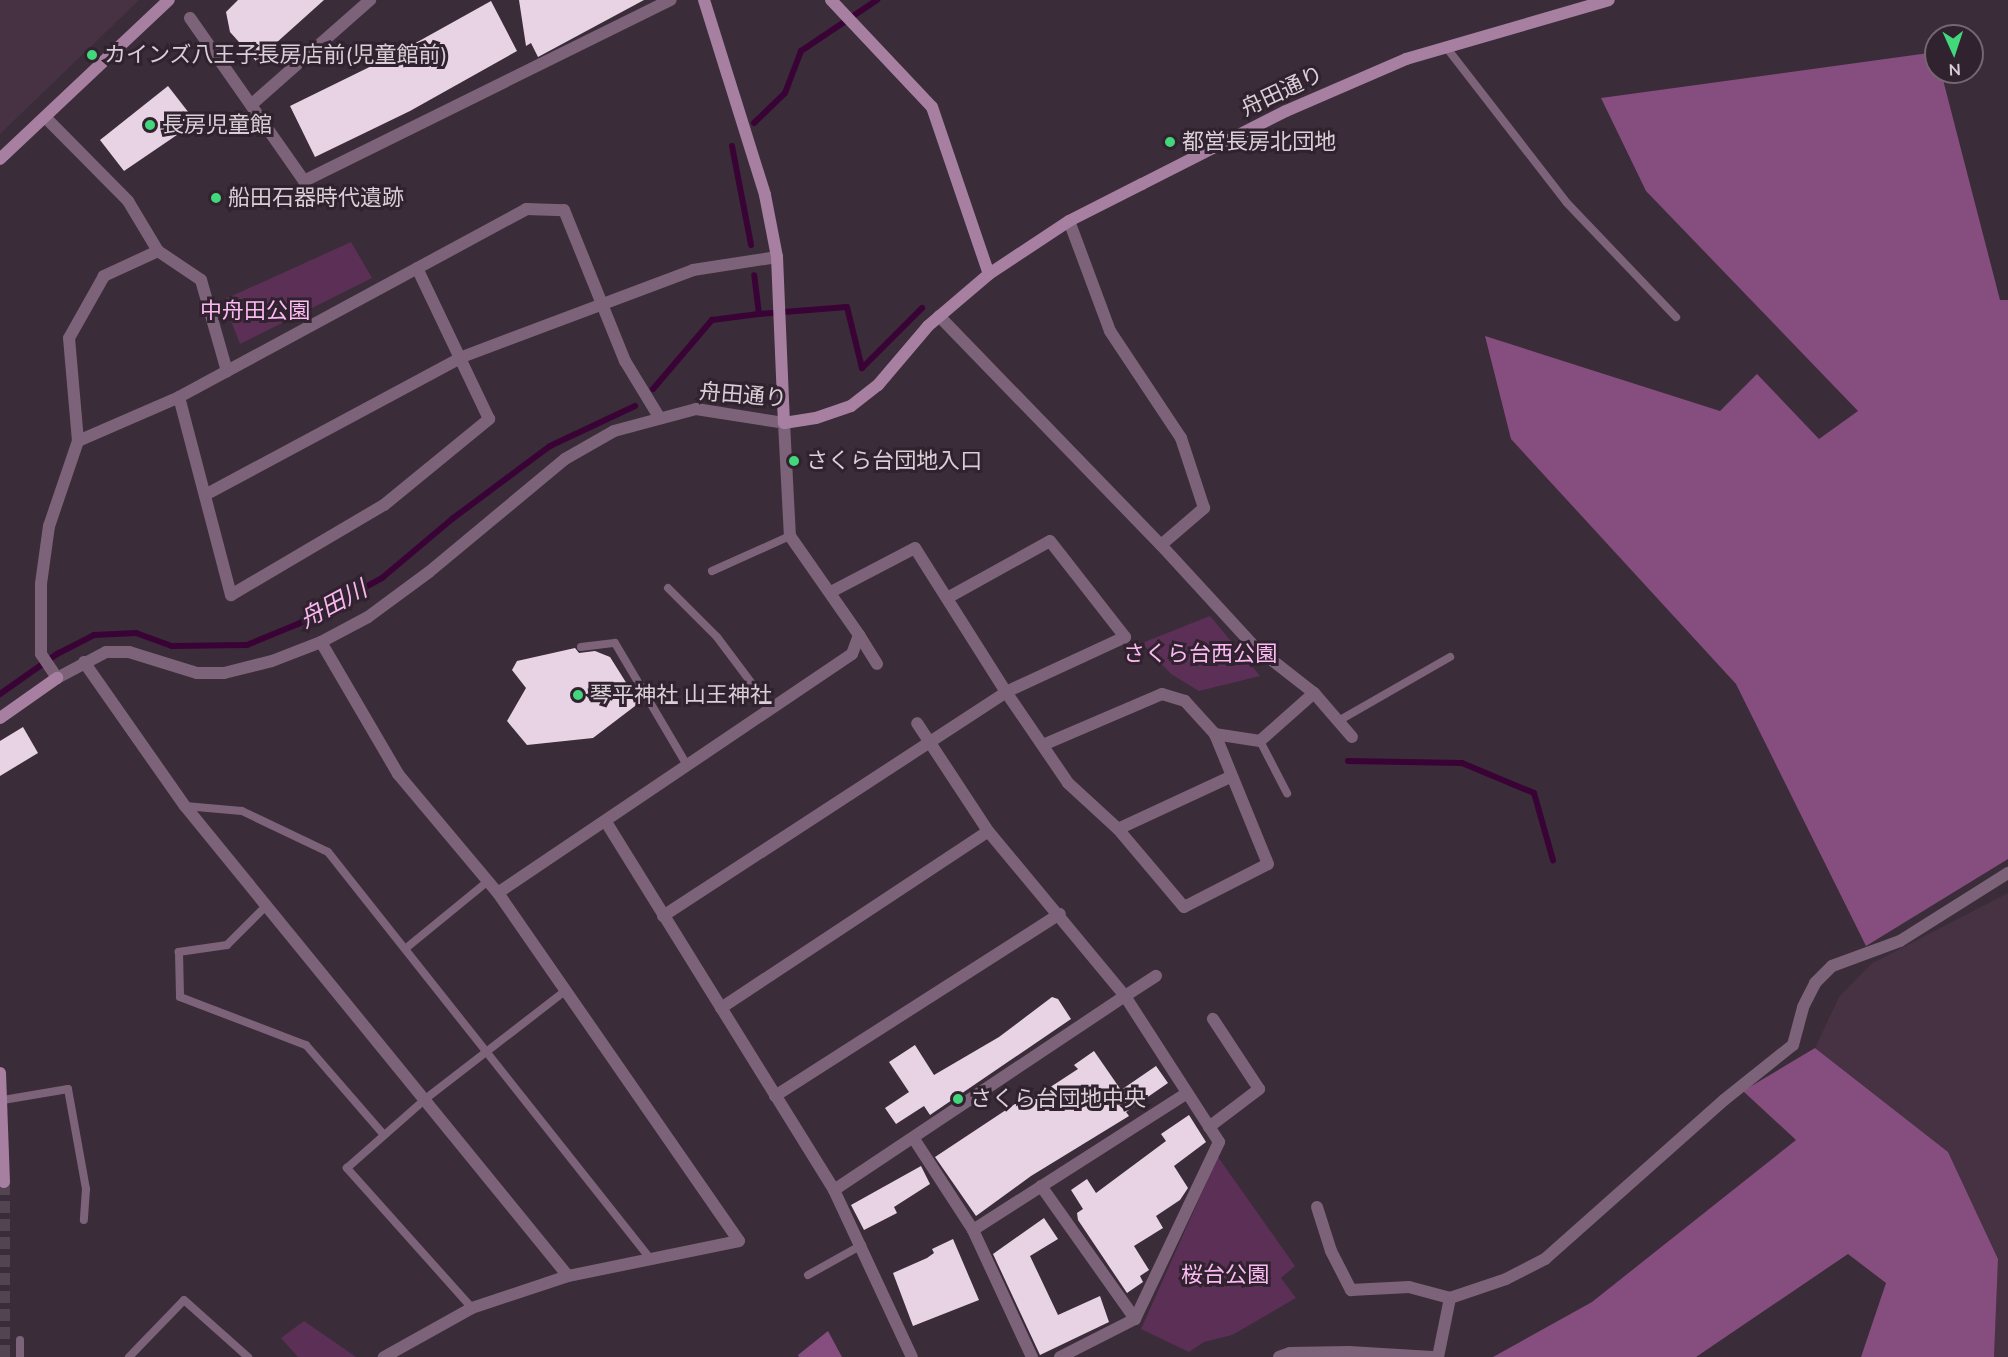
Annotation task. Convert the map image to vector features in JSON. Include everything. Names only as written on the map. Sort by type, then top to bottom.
[{"type":"street","points":[[0,159],[169,0]]},
{"type":"street","points":[[251,105],[370,0]]},
{"type":"street","points":[[190,18],[304,181],[672,0]]},
{"type":"street","points":[[704,0],[765,195],[777,257],[790,536],[831,592],[877,664]]},
{"type":"street","name":"舟田通り","points":[[0,718],[55,675],[106,652],[129,652],[197,673],[224,673],[272,661],[321,642],[406,591],[565,459],[614,431],[659,417],[696,409],[784,423],[816,418],[851,406],[878,385],[939,316],[989,274],[1069,221],[1286,111],[1406,59],[1609,0]]},
{"type":"street","points":[[835,5],[932,107],[989,274]]},
{"type":"street","points":[[45,117],[128,201],[158,251],[201,280],[227,371]]},
{"type":"street","points":[[78,441],[179,397],[526,209],[564,210],[600,304],[626,362],[659,417]]},
{"type":"street","points":[[1069,221],[1110,331],[1180,438],[1204,508],[1161,545]]},
{"type":"street","points":[[55,675],[41,654],[41,584],[49,526],[78,441],[69,338],[104,276],[158,251]]},
{"type":"street","points":[[205,495],[462,357],[693,270],[777,257]]},
{"type":"street","points":[[179,397],[231,595],[384,505],[489,419],[462,357],[417,268]]},
{"type":"street","points":[[939,316],[1161,545],[1254,646],[1314,693],[1353,737]]},
{"type":"street","points":[[663,916],[1005,693],[1125,637],[1050,541],[949,597]]},
{"type":"street","points":[[831,592],[915,548],[949,597],[1005,693],[1068,783],[1118,829],[1184,907],[1268,864],[1230,777],[1215,734],[1185,701],[1162,694],[1042,745]]},
{"type":"street","points":[[498,893],[852,654],[859,635]]},
{"type":"street","points":[[321,642],[398,774],[498,893],[739,1241],[650,1257],[568,1276],[472,1308],[384,1357]]},
{"type":"street","points":[[84,662],[185,806],[568,1276]]},
{"type":"street","points":[[1215,734],[1260,741],[1314,693]]},
{"type":"street","points":[[917,723],[988,831],[1060,914],[1125,996],[1219,1142],[1134,1319],[1060,1357]]},
{"type":"street","points":[[1118,829],[1230,777]]},
{"type":"street","points":[[606,822],[834,1190],[863,1245],[912,1357]]},
{"type":"street","points":[[720,1008],[988,831]]},
{"type":"street","points":[[1317,1207],[1331,1251],[1351,1290],[1408,1287],[1449,1298],[1506,1279],[1545,1259],[1732,1094],[1793,1045],[1803,1007],[1815,982],[1832,966],[1900,941],[2008,873]]},
{"type":"street","points":[[775,1096],[1060,914]]},
{"type":"street","points":[[834,1190],[914,1139],[1156,976]]},
{"type":"street","points":[[1209,1127],[1259,1089],[1213,1019]]},
{"type":"street","points":[[0,1073],[3,1100],[4,1182]]},
{"type":"street","points":[[973,1230],[1187,1093]]},
{"type":"street","points":[[914,1139],[973,1230],[1032,1357]]},
{"type":"street","points":[[1041,1186],[1134,1319]]},
{"type":"street","points":[[1438,1357],[1449,1298]]},
{"type":"street","points":[[1279,1357],[1290,1353],[1349,1352],[1432,1357]]},
{"type":"lane","points":[[1446,47],[1567,203],[1676,317]]},
{"type":"lane","points":[[712,571],[790,536]]},
{"type":"lane","points":[[668,588],[717,637],[771,709]]},
{"type":"lane","points":[[581,647],[615,643],[687,765]]},
{"type":"lane","points":[[1340,720],[1450,657]]},
{"type":"lane","points":[[1260,741],[1287,793]]},
{"type":"lane","points":[[185,806],[242,811],[328,852],[650,1257]]},
{"type":"lane","points":[[405,949],[488,881]]},
{"type":"lane","points":[[266,906],[226,945],[179,952],[180,997],[306,1046],[383,1134]]},
{"type":"lane","points":[[472,1308],[347,1168],[424,1100],[565,991]]},
{"type":"lane","points":[[3,1100],[68,1089],[86,1189],[84,1220]]},
{"type":"lane","points":[[808,1275],[863,1245]]},
{"type":"lane","points":[[129,1357],[184,1300],[248,1357]]},
{"type":"lane","points":[[20,1340],[20,1357]]},
{"type":"shaded area","points":[[0,0],[139,0],[0,134]]},
{"type":"shaded area","points":[[1924,54],[1924,84],[1944,84],[2000,300],[2008,300],[2008,859],[1866,946],[1736,684],[1511,439],[1485,336],[1720,411],[1757,374],[1819,439],[1858,411],[1646,191],[1601,98]]},
{"type":"shaded area","points":[[2008,893],[2008,1357],[1994,1357],[1998,1259],[1948,1152],[1815,1048],[1839,997],[1871,964]]},
{"type":"shaded area","points":[[1815,1048],[1948,1152],[1998,1259],[1994,1357],[1861,1357],[1886,1283],[1848,1254],[1696,1357],[1493,1357],[1592,1302],[1796,1140],[1743,1091]]},
{"type":"shaded area","points":[[828,1331],[842,1357],[799,1357],[798,1355]]},
{"type":"green space","name":"中舟田公園","points":[[351,242],[372,278],[240,344],[223,300]]},
{"type":"green space","name":"さくら台西公園","points":[[1210,616],[1260,676],[1199,691],[1171,674],[1142,643]]},
{"type":"green space","name":"桜台公園","points":[[1218,1157],[1295,1266],[1281,1278],[1296,1298],[1232,1335],[1204,1342],[1189,1352],[1141,1329]]},
{"type":"green space","points":[[304,1321],[356,1357],[298,1357],[281,1338]]},
{"type":"building","points":[[238,0],[324,0],[256,61],[230,32],[226,12]]},
{"type":"building","points":[[519,0],[644,0],[538,57],[531,43],[526,46]]},
{"type":"building","points":[[491,1],[517,51],[410,111],[315,157],[290,106],[394,55]]},
{"type":"building","points":[[168,86],[196,122],[124,171],[100,140]]},
{"type":"building","name":"琴平神社 山王神社","points":[[575,648],[579,653],[595,651],[610,657],[639,703],[593,738],[527,745],[507,721],[526,688],[512,670],[517,661]]},
{"type":"building","points":[[23,727],[38,753],[0,776],[0,741]]},
{"type":"building","points":[[1052,997],[1058,999],[1071,1019],[930,1115],[924,1106],[896,1124],[885,1108],[909,1092],[889,1062],[915,1045],[934,1075],[999,1037]]},
{"type":"building","points":[[1094,1051],[1121,1090],[1156,1066],[1168,1083],[1126,1112],[1129,1116],[1031,1176],[976,1216],[935,1157],[1024,1098],[1027,1101],[1032,1099],[1078,1069],[1074,1065]]},
{"type":"building","points":[[1189,1115],[1206,1142],[1174,1166],[1188,1188],[1180,1200],[1156,1216],[1163,1228],[1134,1246],[1149,1270],[1140,1276],[1143,1282],[1127,1293],[1078,1220],[1077,1213],[1083,1209],[1071,1190],[1087,1179],[1096,1193],[1166,1141],[1161,1134]]},
{"type":"building","points":[[921,1166],[930,1184],[894,1207],[897,1213],[864,1230],[851,1205]]},
{"type":"building","points":[[1044,1218],[1058,1239],[1030,1256],[1058,1315],[1100,1296],[1109,1322],[1040,1355],[993,1254]]},
{"type":"building","points":[[953,1239],[979,1300],[913,1326],[893,1273],[927,1258],[934,1253],[932,1249]]},
{"type":"waterway","points":[[754,123],[785,93],[801,51],[877,0]]},
{"type":"waterway","points":[[732,146],[751,245]]},
{"type":"waterway","points":[[653,389],[712,320],[759,314],[754,275]]},
{"type":"waterway","points":[[759,314],[847,307],[862,368],[922,308]]},
{"type":"waterway","name":"舟田川","points":[[0,694],[57,654],[94,635],[136,633],[172,646],[247,645],[298,624],[382,578],[452,519],[550,446],[635,406]]},
{"type":"waterway","points":[[1348,761],[1462,763],[1534,793],[1553,860]]},
{"type":"tunnel","points":[[4,1182],[4,1357]]},
{"type":"place","name":"カインズ八王子長房店前(児童館前)","points":[[92,55]]},
{"type":"place","name":"長房児童館","points":[[150,125]]},
{"type":"place","name":"都営長房北団地","points":[[1170,142]]},
{"type":"place","name":"船田石器時代遺跡","points":[[216,198]]},
{"type":"place","name":"さくら台団地入口","points":[[794,461]]},
{"type":"place","name":"琴平神社 山王神社","points":[[578,695]]},
{"type":"place","name":"さくら台団地中央","points":[[958,1099]]}]
